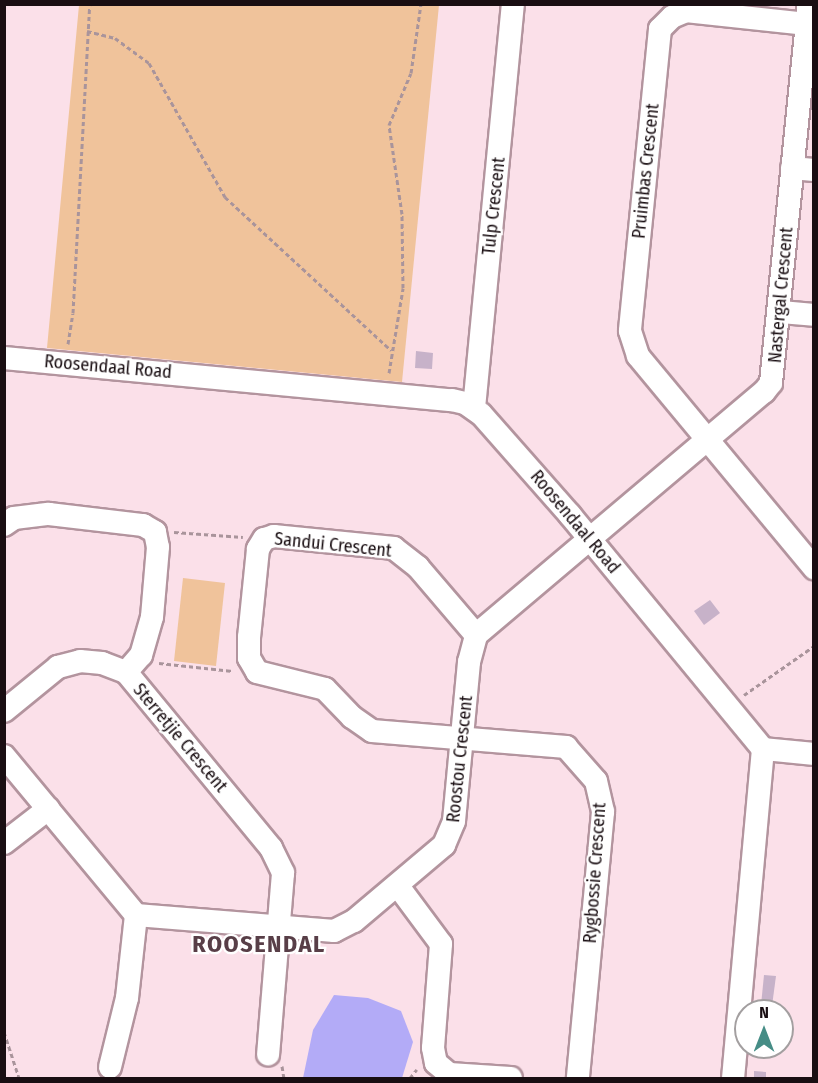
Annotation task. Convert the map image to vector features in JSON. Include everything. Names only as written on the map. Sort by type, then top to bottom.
[{"type":"street","name":"Tulp Crescent","points":[[474,408],[513,4]]},
{"type":"street","name":"Pruimbas Crescent","points":[[808,14],[686,11],[672,17],[660,29],[631,340],[638,357],[813,568]]},
{"type":"street","name":"Nastergal Crescent","points":[[589,538],[771,383],[803,169],[808,14]]},
{"type":"street","points":[[781,312],[813,315]]},
{"type":"street","name":"Roosendaal Road","points":[[4,358],[459,401],[474,408],[589,538],[763,749]]},
{"type":"street","points":[[4,525],[14,518],[49,514],[143,525],[155,532],[158,547],[152,617],[141,655],[126,672]]},
{"type":"street","name":"Sandui Crescent","points":[[256,672],[249,658],[249,637],[258,549],[264,539],[274,536],[394,548],[418,567],[476,635]]},
{"type":"street","points":[[476,635],[589,538]]},
{"type":"street","name":"Roostou Crescent","points":[[136,915],[278,927],[342,929],[398,886],[449,839],[463,738],[469,662],[476,635]]},
{"type":"street","name":"Sterretjie Crescent","points":[[4,711],[58,667],[80,661],[102,663],[126,672],[279,859],[283,873],[268,1054]]},
{"type":"street","points":[[256,672],[325,689],[352,717],[372,731],[463,738]]},
{"type":"street","name":"Rygbossie Crescent","points":[[463,738],[566,747],[586,767],[600,790],[603,812],[578,1078]]},
{"type":"street","points":[[733,1078],[763,749],[813,754]]},
{"type":"street","points":[[4,756],[136,915],[127,998],[110,1067]]},
{"type":"street","points":[[4,843],[48,809]]},
{"type":"street","points":[[398,886],[441,944],[433,1048],[436,1063],[449,1074],[511,1078]]},
{"type":"path","points":[[64,363],[74,314],[90,4]]},
{"type":"path","points":[[388,394],[391,350],[403,288],[402,214],[389,125],[411,73],[422,4]]},
{"type":"path","points":[[87,30],[115,38],[149,63],[225,197],[391,350]]},
{"type":"path","points":[[155,532],[264,539]]},
{"type":"path","points":[[725,705],[813,646]]},
{"type":"path","points":[[141,655],[160,663],[256,672]]},
{"type":"path","points":[[4,1032],[19,1078]]},
{"type":"shaded area","points":[[79,5],[439,5],[402,382],[47,348]]},
{"type":"shaded area","points":[[183,578],[225,583],[216,666],[174,661]]},
{"type":"shaded area","points":[[334,995],[368,998],[401,1011],[413,1042],[402,1078],[303,1078],[313,1030]]},
{"type":"building","points":[[416,351],[433,353],[432,369],[415,368]]},
{"type":"building","points":[[710,600],[720,613],[704,625],[694,611]]},
{"type":"building","points":[[764,975],[776,976],[773,999],[762,999]]},
{"type":"building","points":[[754,1071],[766,1072],[766,1078],[754,1078]]},
{"type":"district","name":"ROOSENDAL","points":[[259,945]]}]
